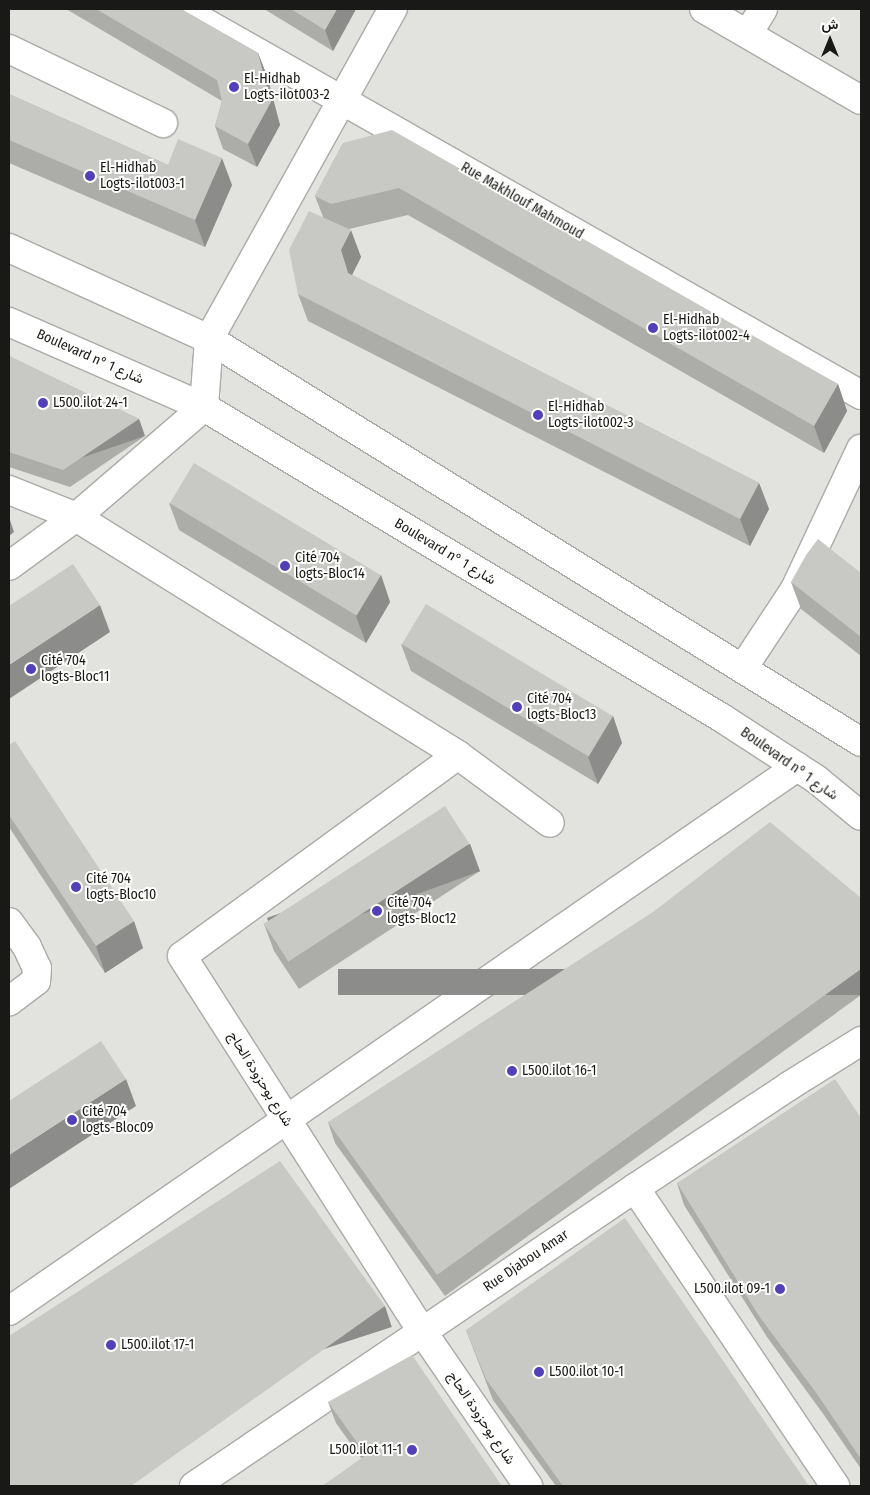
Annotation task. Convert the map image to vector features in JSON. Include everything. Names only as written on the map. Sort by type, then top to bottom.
[{"type":"street","name":"Rue Makhlouf Mahmoud","points":[[181,9],[861,395]]},
{"type":"street","points":[[9,566],[76,517],[204,407],[209,339],[392,9]]},
{"type":"street","points":[[704,9],[861,100]]},
{"type":"street","points":[[748,34],[763,9]]},
{"type":"street","points":[[9,49],[163,123]]},
{"type":"street","points":[[9,248],[209,339],[861,742]]},
{"type":"street","name":"Boulevard n° شارع 1","points":[[9,322],[204,407],[722,718],[816,779],[861,816]]},
{"type":"street","points":[[743,668],[795,589],[861,449]]},
{"type":"street","points":[[9,490],[76,517],[458,755],[550,823]]},
{"type":"street","name":"شارع بوحزودة الحاج","points":[[458,755],[182,956],[422,1331],[528,1486]]},
{"type":"street","points":[[9,1311],[797,767]]},
{"type":"street","points":[[9,922],[27,947],[37,968],[36,981],[9,1001]]},
{"type":"street","name":"Rue Djabou Amar","points":[[206,1483],[422,1331],[635,1188],[788,1086],[860,1046]]},
{"type":"street","points":[[635,1188],[836,1486]]},
{"type":"building","name":"El-Hidhab Logts-ilot003-2","points":[[96,9],[181,9],[258,53],[271,102],[248,144],[215,126],[222,101],[217,80]]},
{"type":"building","points":[[291,9],[337,9],[325,30]]},
{"type":"building","points":[[9,94],[168,165],[178,139],[222,158],[195,220],[9,140]]},
{"type":"building","points":[[392,130],[838,384],[814,426],[399,188],[331,204],[315,196],[343,143]]},
{"type":"building","points":[[309,211],[351,230],[341,250],[348,273],[759,483],[740,519],[298,294],[289,250]]},
{"type":"building","name":"L500.ilot 24-1","points":[[9,356],[139,419],[63,470],[9,452]]},
{"type":"building","points":[[194,463],[381,575],[357,616],[170,503]]},
{"type":"building","points":[[818,539],[861,573],[861,637],[791,582],[806,555]]},
{"type":"building","points":[[73,564],[100,605],[9,665],[9,606]]},
{"type":"building","points":[[426,604],[613,716],[589,757],[402,644]]},
{"type":"building","name":"Cité 704 logts-Bloc10","points":[[15,741],[134,921],[96,946],[9,815],[9,745]]},
{"type":"building","points":[[445,806],[470,844],[288,961],[264,924]]},
{"type":"building","name":"L500.ilot 16-1","points":[[770,822],[861,898],[861,969],[437,1275],[328,1122],[653,912]]},
{"type":"building","points":[[101,1041],[126,1079],[9,1155],[9,1101]]},
{"type":"building","name":"L500.ilot 09-1","points":[[835,1079],[861,1118],[861,1459],[817,1394],[759,1316],[677,1183]]},
{"type":"building","name":"L500.ilot 17-1","points":[[280,1161],[385,1306],[131,1486],[9,1486],[9,1336]]},
{"type":"building","name":"L500.ilot 10-1","points":[[625,1218],[809,1486],[563,1486],[486,1379],[466,1330]]},
{"type":"building","name":"L500.ilot 11-1","points":[[412,1355],[502,1486],[322,1486],[366,1455],[328,1402]]},
{"type":"place","name":"El-Hidhab Logts-ilot003-2","points":[[234,87]]},
{"type":"place","name":"El-Hidhab Logts-ilot003-1","points":[[90,176]]},
{"type":"place","name":"El-Hidhab Logts-ilot002-4","points":[[653,328]]},
{"type":"place","name":"L500.ilot 24-1","points":[[43,403]]},
{"type":"place","name":"El-Hidhab Logts-ilot002-3","points":[[538,415]]},
{"type":"place","name":"Cité 704 logts-Bloc14","points":[[285,566]]},
{"type":"place","name":"Cité 704 logts-Bloc11","points":[[31,669]]},
{"type":"place","name":"Cité 704 logts-Bloc13","points":[[517,707]]},
{"type":"place","name":"Cité 704 logts-Bloc10","points":[[76,887]]},
{"type":"place","name":"Cité 704 logts-Bloc12","points":[[377,911]]},
{"type":"place","name":"L500.ilot 16-1","points":[[512,1071]]},
{"type":"place","name":"Cité 704 logts-Bloc09","points":[[72,1120]]},
{"type":"place","name":"L500.ilot 09-1","points":[[780,1289]]},
{"type":"place","name":"L500.ilot 17-1","points":[[111,1345]]},
{"type":"place","name":"L500.ilot 10-1","points":[[539,1372]]},
{"type":"place","name":"L500.ilot 11-1","points":[[412,1450]]}]
